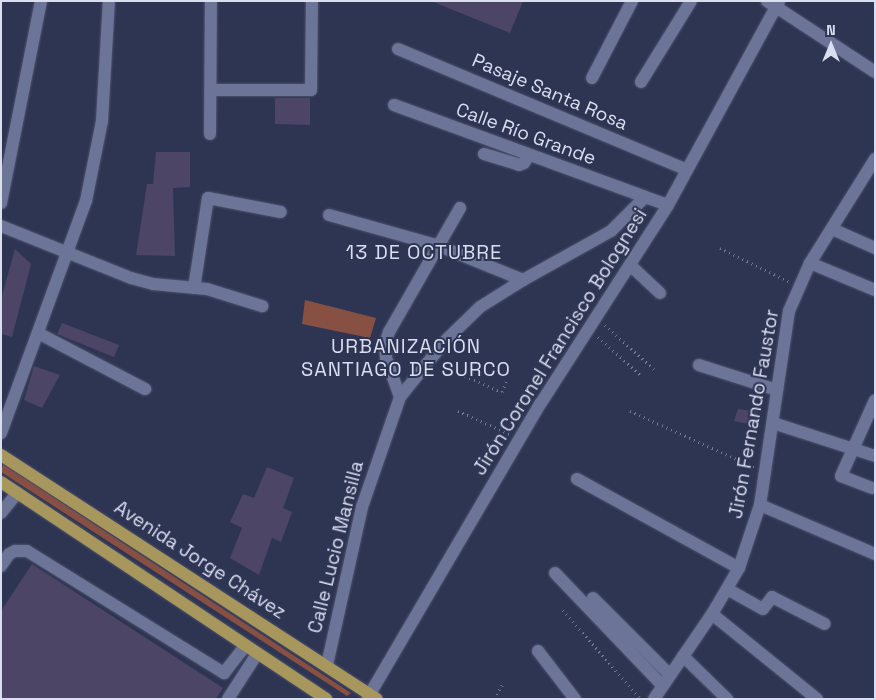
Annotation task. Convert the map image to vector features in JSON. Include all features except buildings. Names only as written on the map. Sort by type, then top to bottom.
[{"type":"main road","name":"Avenida Jorge Chávez","points":[[1,455],[327,665],[371,697]]},
{"type":"main road","points":[[1,482],[326,699]]},
{"type":"street","points":[[1,203],[41,1]]},
{"type":"street","points":[[1,433],[86,200],[102,121],[109,1]]},
{"type":"street","points":[[210,134],[211,1]]},
{"type":"street","points":[[211,90],[311,90],[312,1]]},
{"type":"street","points":[[592,78],[632,1]]},
{"type":"street","points":[[641,82],[691,1]]},
{"type":"street","points":[[774,3],[875,72]]},
{"type":"street","name":"Jirón Coronel Francisco Bolognesi","points":[[371,697],[520,438],[668,205],[774,3]]},
{"type":"street","name":"Pasaje Santa Rosa","points":[[398,49],[687,170]]},
{"type":"street","name":"Calle Río Grande","points":[[394,105],[644,197]]},
{"type":"street","points":[[484,154],[520,165],[524,163],[528,154]]},
{"type":"street","name":"Jirón Fernando Faustor","points":[[654,699],[712,614],[739,568],[760,505],[788,311],[810,263],[875,159]]},
{"type":"street","points":[[644,197],[668,205]]},
{"type":"street","name":"Calle Lucio Mansilla","points":[[327,665],[362,507],[400,397],[429,360],[470,314],[523,280],[611,231],[644,197]]},
{"type":"street","points":[[194,288],[208,198],[281,212]]},
{"type":"street","points":[[400,397],[386,358],[385,344],[389,332],[460,208]]},
{"type":"street","points":[[329,214],[439,246],[523,280]]},
{"type":"street","points":[[1,226],[131,278],[153,284],[207,289],[262,306]]},
{"type":"street","points":[[832,229],[875,248]]},
{"type":"street","points":[[810,263],[875,290]]},
{"type":"street","points":[[630,265],[660,293]]},
{"type":"street","points":[[38,333],[145,389]]},
{"type":"street","points":[[699,365],[778,390]]},
{"type":"street","points":[[872,488],[841,476],[875,400]]},
{"type":"street","points":[[773,423],[875,456]]},
{"type":"street","points":[[577,479],[739,568]]},
{"type":"street","points":[[1,513],[17,492]]},
{"type":"street","points":[[760,505],[875,554]]},
{"type":"street","points":[[1,566],[5,552],[27,551],[224,673],[245,646]]},
{"type":"street","points":[[555,573],[666,681]]},
{"type":"street","points":[[727,589],[763,609],[772,597],[826,624]]},
{"type":"street","points":[[593,598],[666,681]]},
{"type":"street","points":[[712,614],[817,699]]},
{"type":"street","points":[[538,650],[575,699]]},
{"type":"street","points":[[228,699],[257,654]]},
{"type":"street","points":[[683,656],[727,699]]},
{"type":"path","points":[[720,248],[800,287]]},
{"type":"path","points":[[593,323],[654,369]]},
{"type":"path","points":[[593,323],[642,376]]},
{"type":"path","points":[[429,360],[502,392],[507,379]]},
{"type":"path","points":[[458,411],[520,438]]},
{"type":"path","points":[[630,411],[765,472]]},
{"type":"path","points":[[563,610],[641,699]]},
{"type":"path","points":[[494,699],[502,685]]},
{"type":"shaded area","points":[[305,300],[376,318],[370,338],[302,324]]},
{"type":"shaded area","points":[[3,464],[351,693],[347,696],[1,472]]},
{"type":"district","name":"13 DE OCTUBRE","points":[[424,252]]},
{"type":"district","name":"URBANIZACIÓN SANTIAGO DE SURCO","points":[[406,358]]}]
